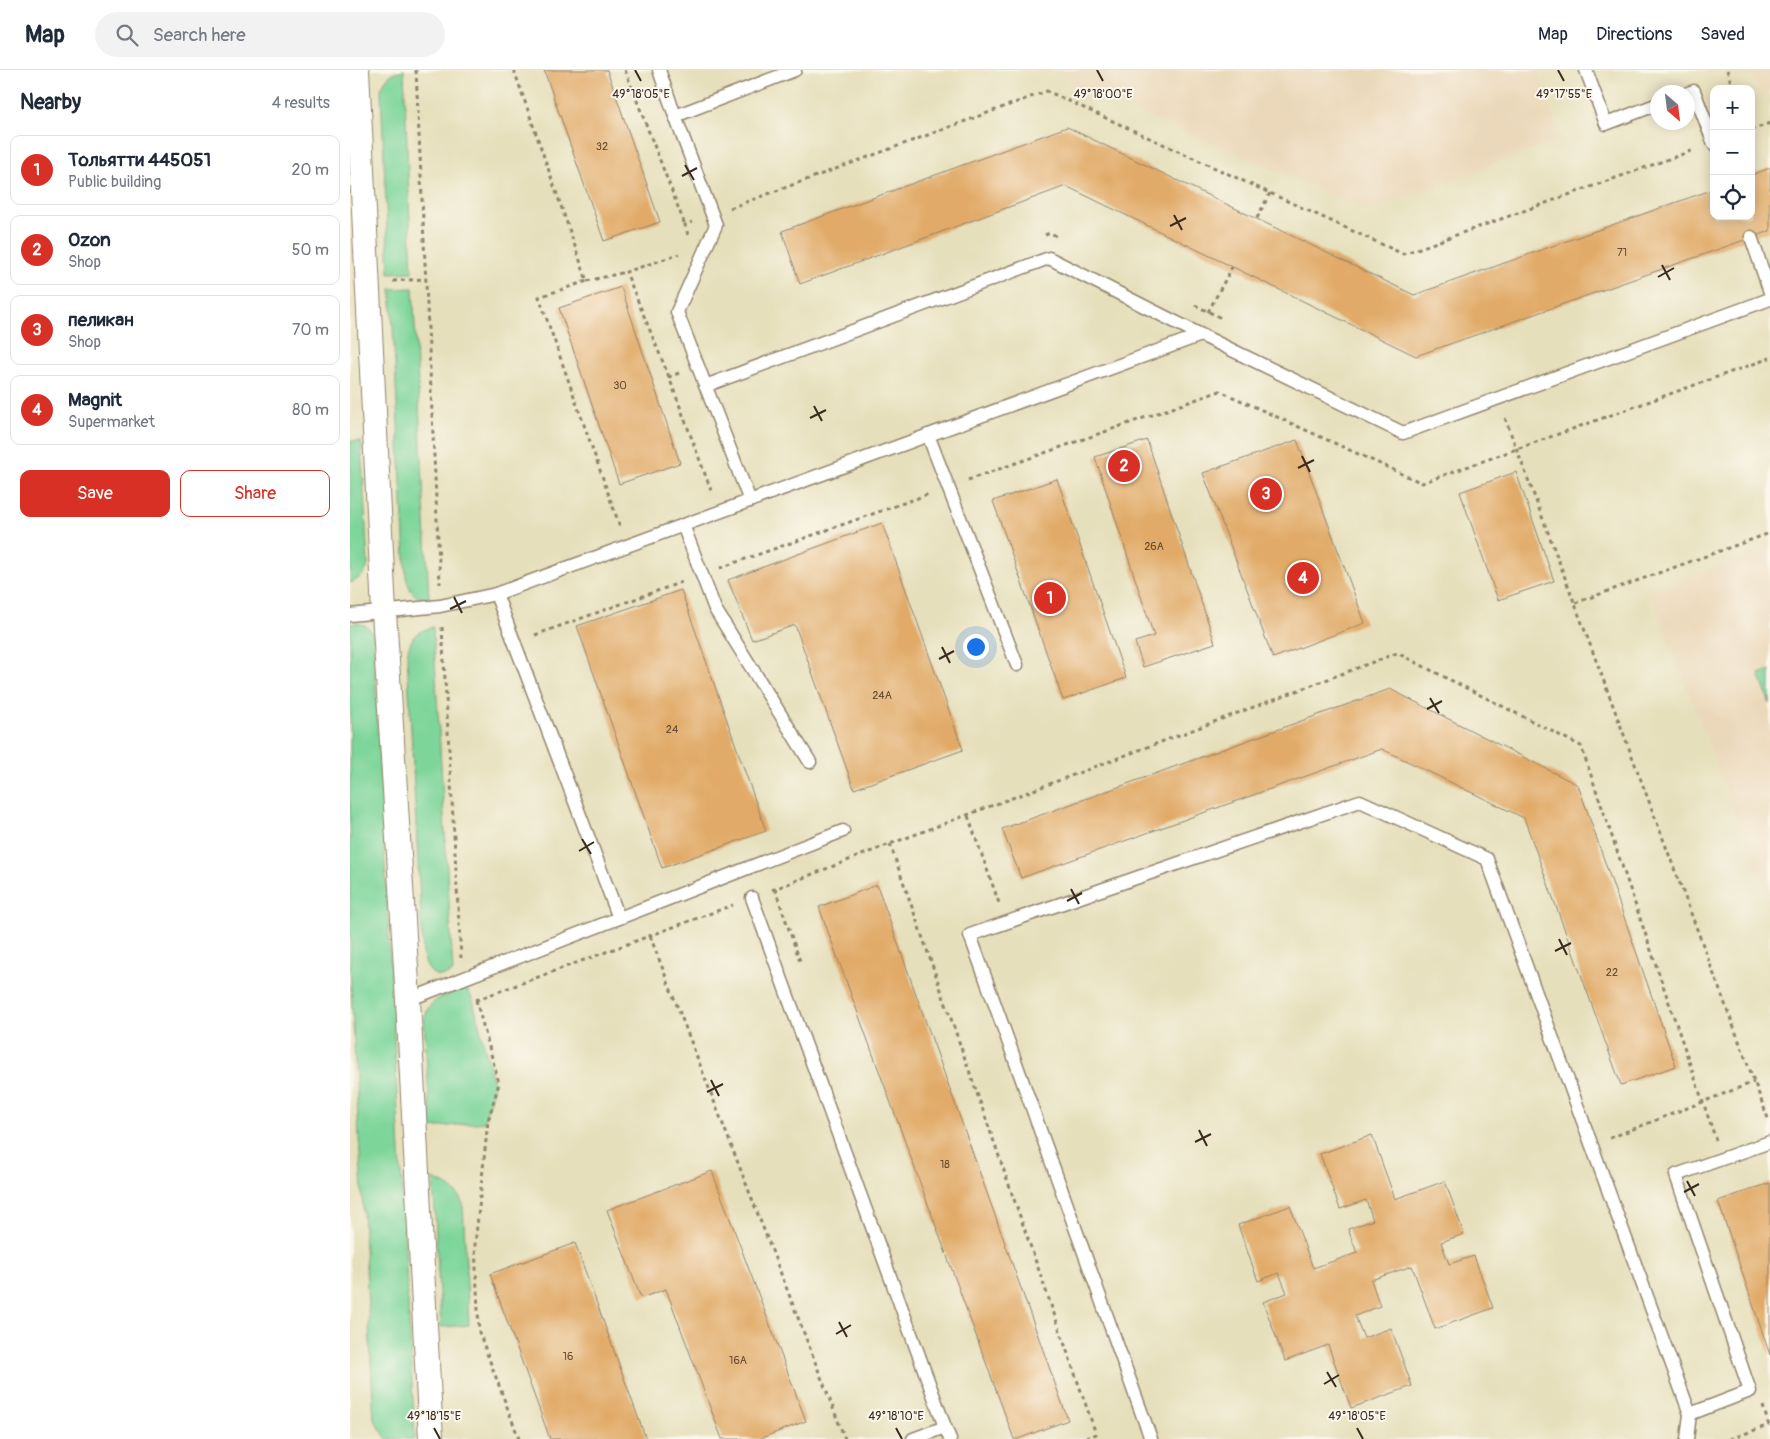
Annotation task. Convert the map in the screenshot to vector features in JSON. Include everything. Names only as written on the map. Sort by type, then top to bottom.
[{"type":"street","points":[[357,70],[384,612],[408,1000],[431,1439]]},
{"type":"lane","points":[[659,70],[716,226],[677,312],[750,501]]},
{"type":"lane","points":[[675,116],[795,70]]},
{"type":"lane","points":[[1586,70],[1606,124],[1650,107]]},
{"type":"lane","points":[[1695,94],[1710,133]]},
{"type":"lane","points":[[1751,238],[1770,292]]},
{"type":"lane","points":[[705,386],[1049,258],[1201,335],[1403,432],[1770,299]]},
{"type":"lane","points":[[350,615],[440,606],[496,594],[1201,335]]},
{"type":"lane","points":[[928,435],[1017,666]]},
{"type":"lane","points":[[683,525],[715,609],[810,762]]},
{"type":"lane","points":[[496,594],[619,918]]},
{"type":"lane","points":[[1151,1439],[970,935],[1360,801],[1487,859],[1690,1414],[1687,1439]]},
{"type":"lane","points":[[408,1000],[842,831]]},
{"type":"lane","points":[[752,898],[948,1433],[912,1439]]},
{"type":"lane","points":[[1690,1414],[1750,1391],[1676,1175],[1770,1142]]},
{"type":"path","points":[[416,70],[440,606],[462,979],[476,1000],[499,1083],[488,1121],[475,1245],[479,1332],[519,1439]]},
{"type":"path","points":[[514,70],[587,281]]},
{"type":"path","points":[[625,70],[690,241]]},
{"type":"path","points":[[1727,70],[1732,85]]},
{"type":"path","points":[[685,224],[1047,91],[1404,254],[1710,144]]},
{"type":"path","points":[[1755,129],[1770,123]]},
{"type":"path","points":[[1257,218],[1270,193]]},
{"type":"path","points":[[621,530],[539,297],[587,281],[626,272],[684,252]]},
{"type":"path","points":[[1208,312],[1232,267]]},
{"type":"path","points":[[626,272],[669,377]]},
{"type":"path","points":[[514,642],[1220,390],[1422,483],[1770,358]]},
{"type":"path","points":[[1498,398],[1770,1124]]},
{"type":"path","points":[[1575,603],[1770,533]]},
{"type":"path","points":[[968,816],[1000,905]]},
{"type":"path","points":[[890,844],[1096,1434],[1083,1439]]},
{"type":"path","points":[[650,936],[845,1439]]},
{"type":"path","points":[[1607,1139],[1754,1082]]},
{"type":"path","points":[[1730,1439],[1770,1425]]},
{"type":"shaded area","points":[[1066,70],[1537,70],[1561,139],[1368,210],[1070,83]]},
{"type":"shaded area","points":[[1751,70],[1770,70],[1770,94],[1761,97]]},
{"type":"shaded area","points":[[1770,548],[1770,904],[1650,591]]},
{"type":"green space","points":[[404,70],[412,272],[389,273],[381,90],[389,76]]},
{"type":"green space","points":[[413,288],[429,598],[419,597],[413,593],[406,577],[391,289]]},
{"type":"green space","points":[[350,441],[361,441],[368,565],[361,576],[350,583]]},
{"type":"green space","points":[[357,623],[366,626],[373,635],[415,1439],[387,1439],[374,1419],[350,967],[350,624]]},
{"type":"green space","points":[[433,627],[453,972],[441,976],[430,971],[423,956],[407,654],[410,643],[415,636]]},
{"type":"green space","points":[[1770,670],[1770,704],[1759,674]]},
{"type":"green space","points":[[466,988],[473,1000],[494,1085],[484,1122],[431,1128],[424,1022],[427,1010],[439,999]]},
{"type":"green space","points":[[433,1179],[451,1188],[463,1204],[469,1325],[441,1327]]},
{"type":"building","points":[[544,70],[607,70],[660,222],[604,241]]},
{"type":"building","points":[[1067,127],[1414,295],[1710,190],[1710,220],[1755,220],[1755,174],[1770,168],[1770,231],[1416,356],[1066,186],[800,284],[782,231]]},
{"type":"building","points":[[621,287],[680,463],[619,484],[559,308]]},
{"type":"building","points":[[1147,440],[1215,643],[1143,667],[1135,642],[1154,636],[1095,457]]},
{"type":"building","points":[[1297,440],[1365,623],[1273,658],[1203,473]]},
{"type":"building","points":[[1516,472],[1554,581],[1498,600],[1460,492]]},
{"type":"building","points":[[1057,479],[1126,678],[1063,700],[993,501]]},
{"type":"building","points":[[882,523],[963,750],[854,789],[795,625],[752,640],[728,580]]},
{"type":"building","points":[[681,590],[766,831],[662,868],[577,626]]},
{"type":"building","points":[[1390,689],[1578,785],[1676,1066],[1621,1085],[1524,818],[1382,749],[1021,878],[1002,829]]},
{"type":"building","points":[[877,885],[1068,1420],[1018,1439],[1014,1439],[819,907]]},
{"type":"building","points":[[1372,1135],[1395,1199],[1445,1181],[1464,1234],[1441,1242],[1449,1264],[1474,1256],[1493,1308],[1435,1329],[1412,1266],[1371,1280],[1380,1306],[1355,1316],[1364,1338],[1391,1328],[1412,1386],[1351,1408],[1328,1345],[1285,1361],[1263,1302],[1287,1293],[1279,1273],[1258,1281],[1238,1225],[1290,1206],[1313,1268],[1357,1253],[1348,1229],[1373,1220],[1366,1200],[1340,1209],[1320,1154]]},
{"type":"building","points":[[712,1171],[806,1421],[759,1439],[722,1439],[666,1289],[641,1298],[607,1210]]},
{"type":"building","points":[[1770,1183],[1770,1355],[1718,1201]]},
{"type":"building","points":[[575,1243],[646,1439],[550,1439],[490,1274]]},
{"type":"place","name":"Ozon","points":[[1124,466]]},
{"type":"place","name":"пеликан","points":[[1266,494]]},
{"type":"place","name":"Magnit","points":[[1303,578]]},
{"type":"place","name":"Тольятти 445051","points":[[1050,598]]}]
